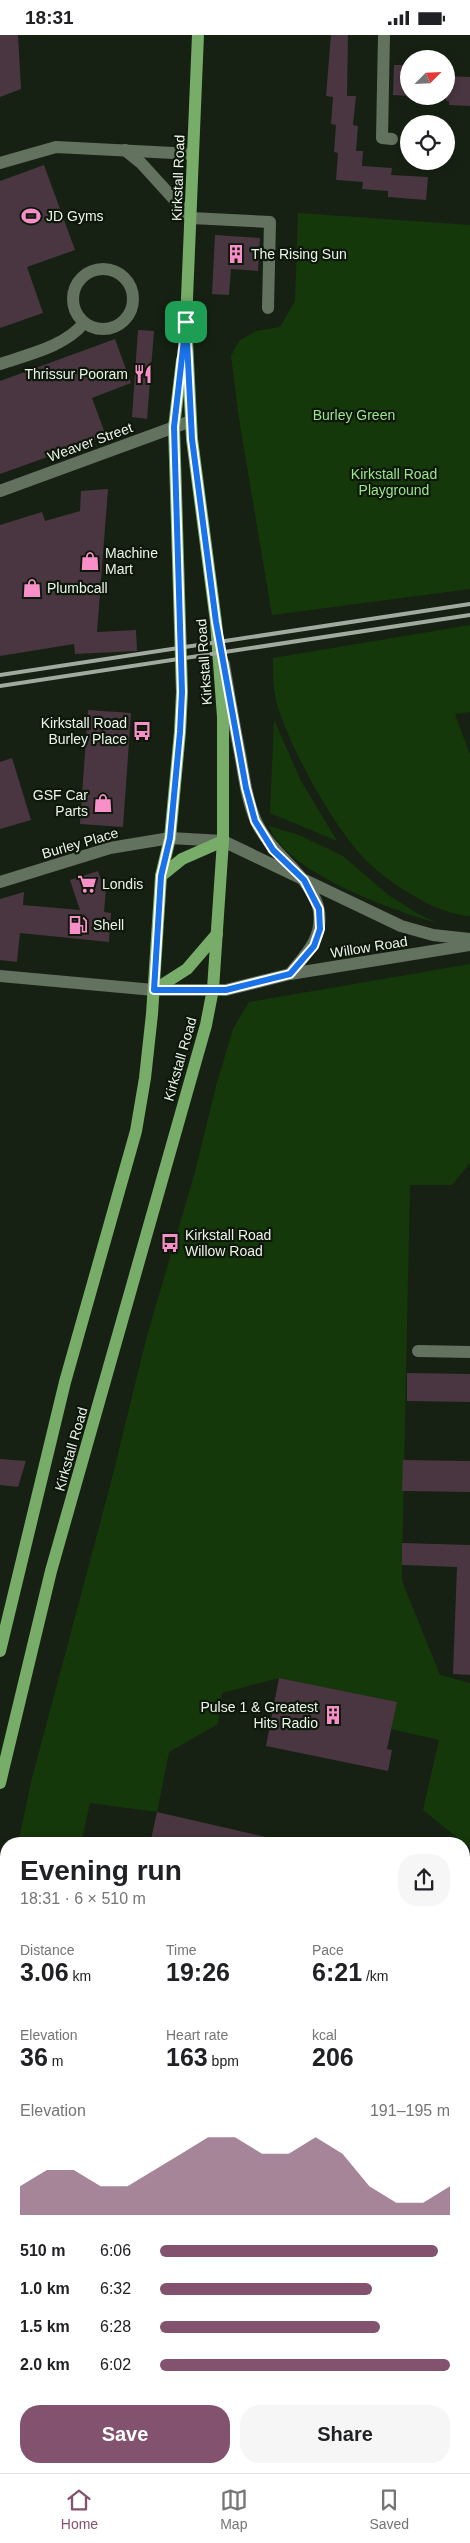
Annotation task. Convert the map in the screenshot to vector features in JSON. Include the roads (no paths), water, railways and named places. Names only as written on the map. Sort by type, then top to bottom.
[{"type":"main road","name":"Kirkstall Road","points":[[0,1651],[65,1382],[136,1131],[145,1078],[154,990],[161,876],[170,838],[180,732],[182,692],[174,427],[186,322],[198,35]]},
{"type":"main road","name":"Kirkstall Road","points":[[0,1783],[52,1571],[206,1025],[213,989],[223,841],[223,717],[216,622],[190,421],[186,322]]},
{"type":"main road","points":[[161,876],[182,859],[223,841]]},
{"type":"main road","points":[[154,990],[187,969],[217,934]]},
{"type":"street","points":[[384,35],[382,138],[392,139]]},
{"type":"street","points":[[0,163],[56,147],[125,149],[193,154]]},
{"type":"street","points":[[125,149],[146,168],[191,218],[270,222],[268,308]]},
{"type":"street","points":[[102,269],[120,274],[132,290],[133,299],[127,318],[120,324],[101,329],[84,323],[73,305],[76,284],[83,276],[92,271],[102,269]]},
{"type":"street","points":[[0,364],[63,341],[76,332],[84,323]]},
{"type":"street","name":"Weaver Street","points":[[0,491],[190,421]]},
{"type":"street","points":[[216,622],[246,788],[255,821],[273,850],[304,880],[319,909],[320,929],[314,946],[290,974]]},
{"type":"street","name":"Burley Place","points":[[0,882],[110,848],[170,838],[223,841]]},
{"type":"street","name":"Willow Road","points":[[223,841],[401,926],[433,935],[470,939]]},
{"type":"street","name":"Willow Road","points":[[154,990],[226,990],[290,974],[470,945]]},
{"type":"street","points":[[0,977],[154,990]]},
{"type":"street","points":[[418,1351],[470,1352]]},
{"type":"railway","points":[[0,675],[470,604]]},
{"type":"railway","points":[[0,686],[470,615]]},
{"type":"place","name":"JD Gyms","points":[[31,216]]},
{"type":"place","name":"The Rising Sun","points":[[236,254]]},
{"type":"place","name":"Thrissur Pooram","points":[[143,374]]},
{"type":"place","name":"Machine Mart","points":[[90,561]]},
{"type":"place","name":"Plumbcall","points":[[32,588]]},
{"type":"place","name":"Kirkstall Road Burley Place","points":[[142,731]]},
{"type":"place","name":"GSF Car Parts","points":[[103,803]]},
{"type":"place","name":"Londis","points":[[87,884]]},
{"type":"place","name":"Shell","points":[[78,925]]},
{"type":"place","name":"Kirkstall Road Willow Road","points":[[170,1243]]},
{"type":"place","name":"Pulse 1 & Greatest Hits Radio","points":[[333,1715]]},
{"type":"park label","name":"Burley Green","points":[[354,415]]},
{"type":"park label","name":"Kirkstall Road Playground","points":[[394,482]]}]
